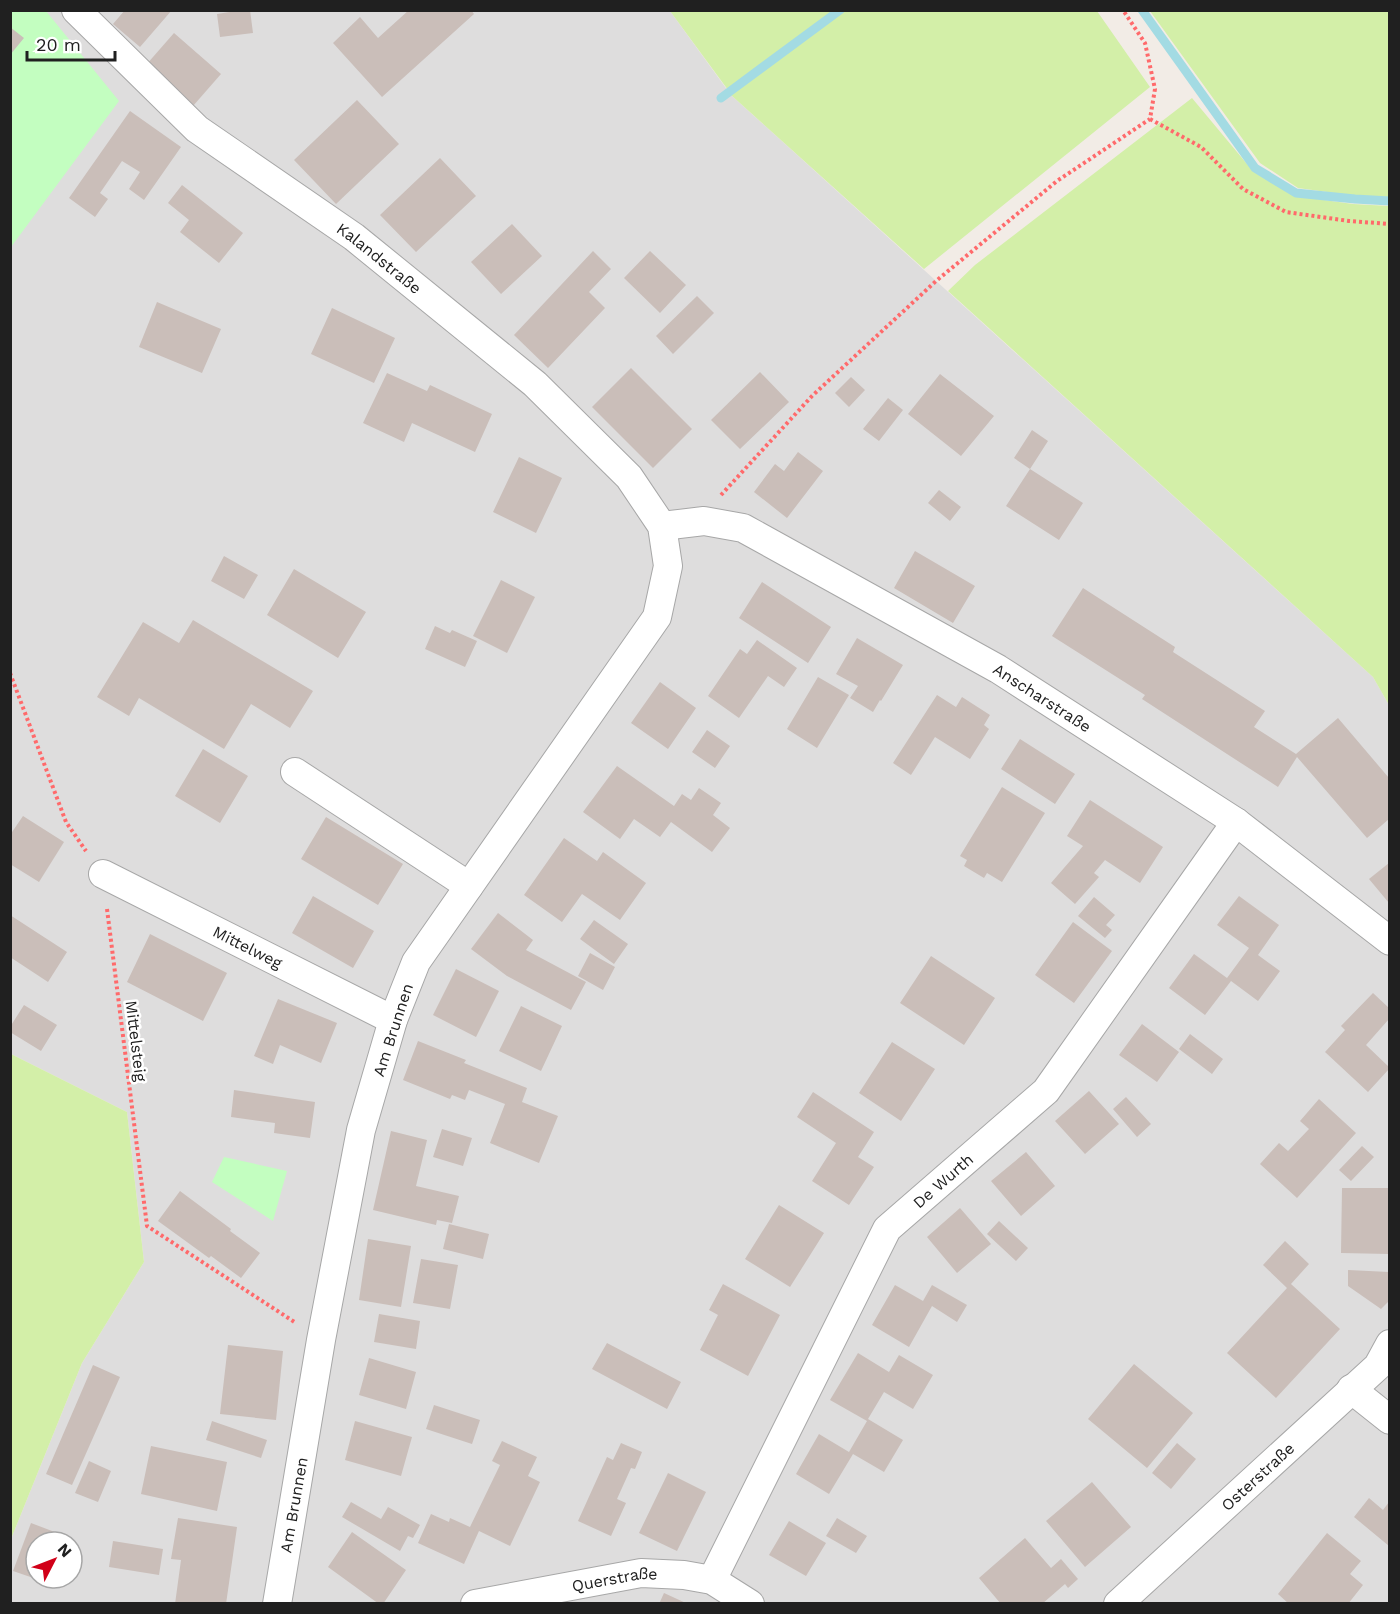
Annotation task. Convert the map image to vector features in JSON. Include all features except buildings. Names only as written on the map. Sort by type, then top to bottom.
[{"type":"street","name":"Kalandstraße","points":[[76,10],[196,129],[354,237],[535,384],[629,477],[662,525]]},
{"type":"street","name":"Anscharstraße","points":[[662,525],[704,520],[743,528],[998,669],[1236,822],[1389,942]]},
{"type":"street","name":"Am Brunnen","points":[[277,1604],[321,1340],[361,1130],[393,1020],[416,962],[657,616],[668,566],[662,525]]},
{"type":"street","points":[[295,772],[470,886]]},
{"type":"street","name":"De Wurth","points":[[712,1580],[887,1229],[1046,1091],[1236,822]]},
{"type":"street","name":"Mittelweg","points":[[103,874],[393,1020]]},
{"type":"street","name":"Osterstraße","points":[[1118,1604],[1378,1366],[1389,1344]]},
{"type":"street","points":[[1351,1389],[1389,1420]]},
{"type":"street","name":"Querstraße","points":[[475,1604],[641,1573],[684,1575],[712,1580],[750,1604]]},
{"type":"path","points":[[704,520],[722,494],[812,396],[936,281],[1057,181],[1150,119],[1155,89],[1145,43],[1123,10]]},
{"type":"path","points":[[1150,119],[1201,147],[1243,189],[1286,212],[1389,224]]},
{"type":"path","name":"Mittelsteig","points":[[10,673],[66,822],[103,874],[147,1226],[321,1340]]},
{"type":"shaded area","points":[[11,11],[670,11],[731,95],[1373,677],[1389,705],[1389,1603],[11,1604],[11,1539],[82,1363],[144,1262],[127,1112],[11,1054]]},
{"type":"green space","points":[[845,10],[1097,11],[1150,87],[924,269],[731,95]]},
{"type":"green space","points":[[11,11],[46,11],[119,101],[11,247]]},
{"type":"green space","points":[[670,11],[834,11],[728,90]]},
{"type":"green space","points":[[1150,11],[1389,11],[1389,198],[1298,188],[1260,163]]},
{"type":"green space","points":[[1192,98],[1252,170],[1295,196],[1353,204],[1389,206],[1389,705],[1373,677],[948,291],[975,265]]},
{"type":"green space","points":[[11,1054],[127,1112],[144,1262],[82,1363],[11,1539]]},
{"type":"green space","points":[[224,1157],[287,1171],[273,1221],[212,1182]]},
{"type":"waterway","points":[[721,98],[840,10]]},
{"type":"waterway","points":[[1142,10],[1255,168],[1296,193],[1390,201]]}]
